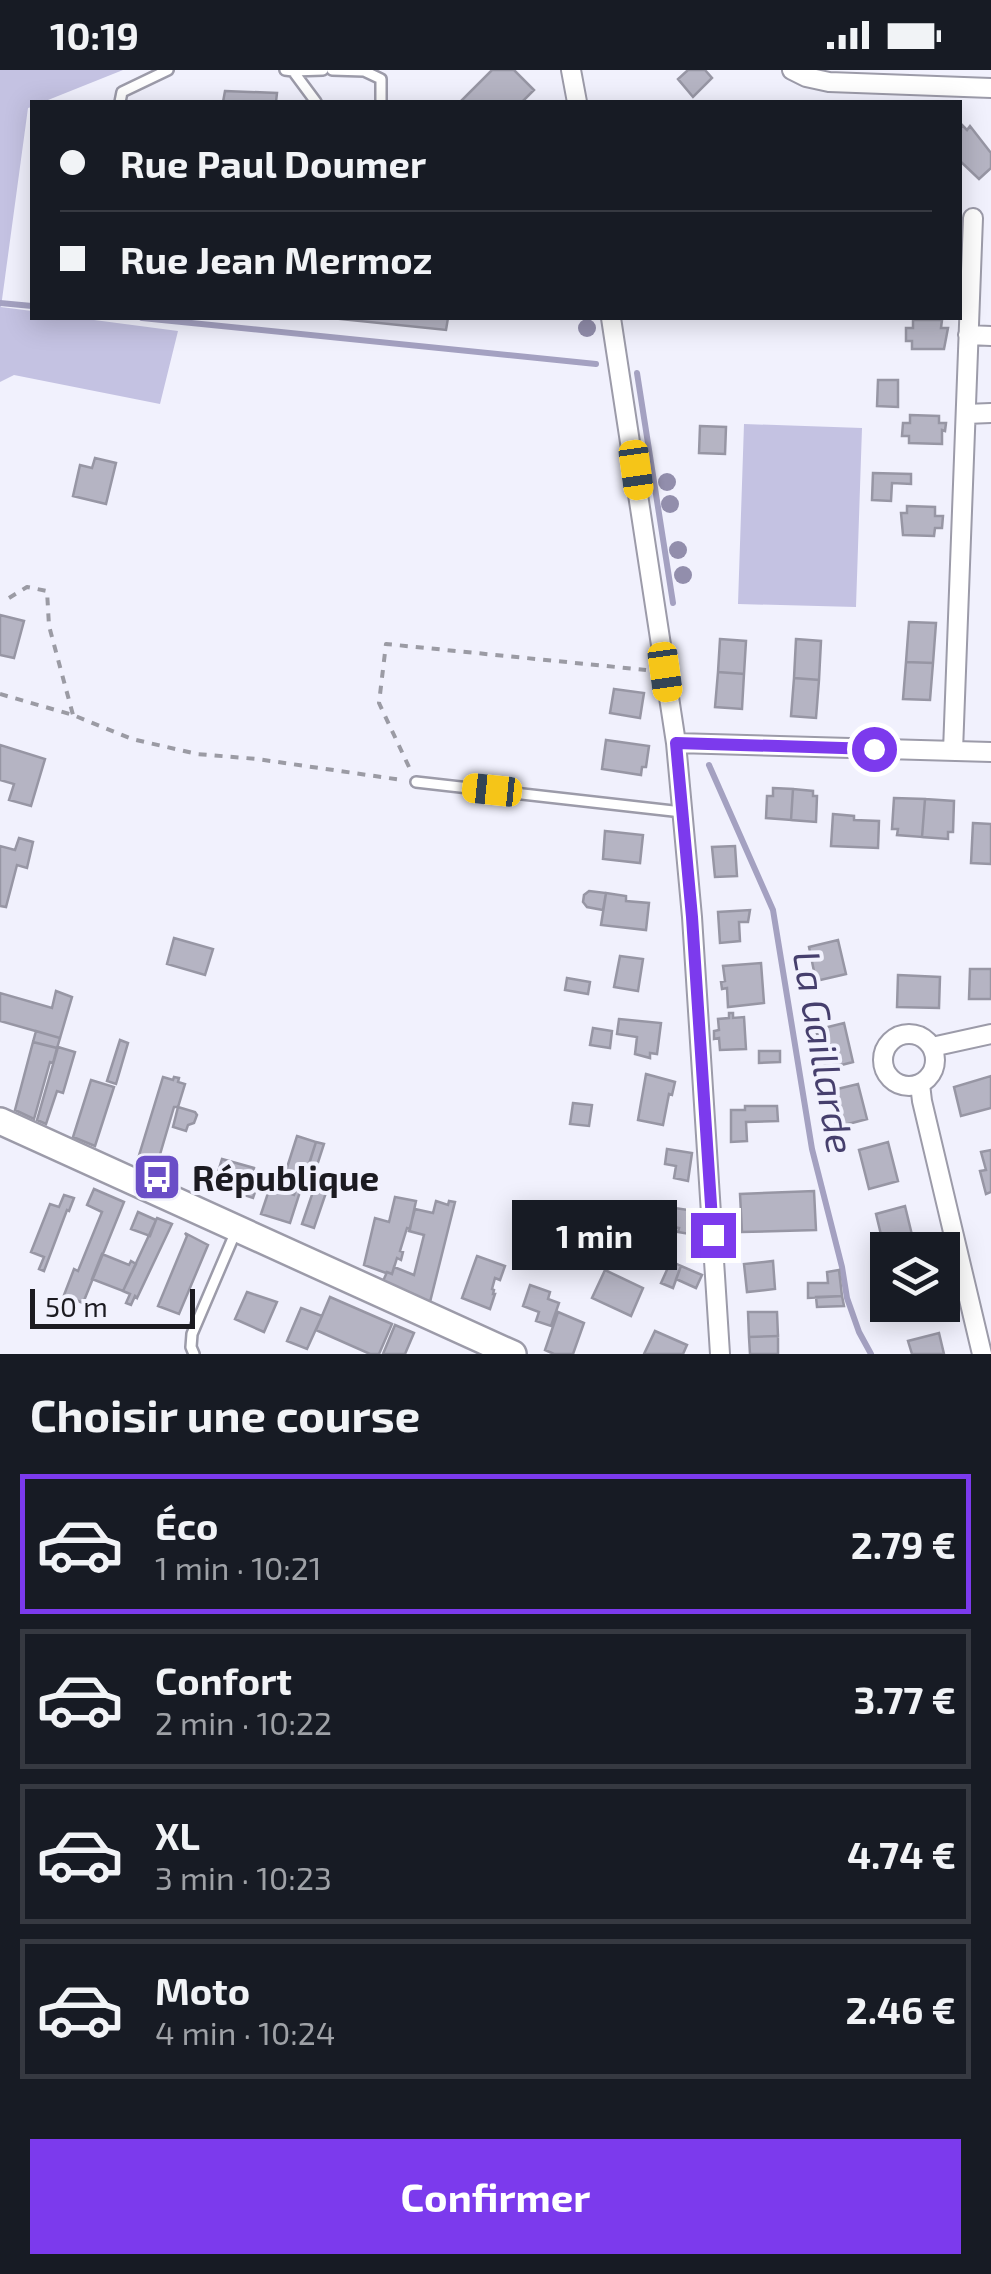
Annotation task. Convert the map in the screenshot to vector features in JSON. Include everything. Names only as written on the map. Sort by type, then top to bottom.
[{"type":"main road","points":[[0,1121],[513,1354]]},
{"type":"street","points":[[571,70],[576,100]]},
{"type":"street","points":[[792,70],[829,82],[991,88]]},
{"type":"street","points":[[953,751],[973,218]]},
{"type":"street","points":[[611,320],[676,743],[693,937],[720,1354]]},
{"type":"street","points":[[968,335],[991,336]]},
{"type":"street","points":[[966,414],[991,413]]},
{"type":"street","points":[[676,743],[991,752]]},
{"type":"street","points":[[910,1034],[932,1047],[935,1064],[928,1079],[920,1084],[895,1083],[884,1070],[884,1053],[894,1038],[910,1034]]},
{"type":"street","points":[[932,1047],[991,1034]]},
{"type":"street","points":[[920,1084],[982,1354]]},
{"type":"lane","points":[[120,100],[122,92],[168,70]]},
{"type":"lane","points":[[285,70],[323,70]]},
{"type":"lane","points":[[332,70],[364,71],[382,79],[381,100]]},
{"type":"lane","points":[[293,71],[315,100]]},
{"type":"lane","points":[[416,782],[682,812]]},
{"type":"lane","points":[[194,1354],[192,1334],[237,1228]]},
{"type":"path","points":[[10,598],[27,586],[47,592],[50,626],[73,715]]},
{"type":"path","points":[[416,782],[379,703],[386,644],[665,672]]},
{"type":"path","points":[[0,694],[73,715],[132,739],[196,754],[416,782]]},
{"type":"shaded area","points":[[0,70],[123,70],[48,100],[30,100],[1,307],[30,311],[30,320],[94,320],[178,331],[160,404],[14,375],[0,382]]},
{"type":"shaded area","points":[[744,424],[862,428],[856,607],[738,604]]},
{"type":"building","points":[[492,70],[514,70],[534,90],[524,100],[462,100]]},
{"type":"building","points":[[688,70],[705,70],[712,78],[693,97],[678,79]]},
{"type":"building","points":[[225,91],[277,93],[276,100],[223,100]]},
{"type":"building","points":[[962,125],[967,130],[970,126],[991,153],[991,168],[979,179],[962,163]]},
{"type":"building","points":[[350,320],[448,320],[446,330]]},
{"type":"building","points":[[913,320],[942,320],[941,328],[948,328],[944,349],[912,349],[912,341],[906,341],[906,328],[913,328]]},
{"type":"building","points":[[878,380],[898,380],[898,407],[877,406]]},
{"type":"building","points":[[910,415],[939,416],[939,423],[946,423],[942,444],[909,443],[909,436],[902,436],[903,423],[910,423]]},
{"type":"building","points":[[700,426],[726,427],[725,454],[699,453]]},
{"type":"building","points":[[95,458],[116,463],[106,504],[73,496],[80,465],[92,468]]},
{"type":"building","points":[[873,473],[911,474],[911,484],[892,483],[891,501],[872,500]]},
{"type":"building","points":[[907,506],[935,507],[935,516],[943,516],[942,528],[935,528],[934,536],[903,535],[901,513],[907,513]]},
{"type":"building","points":[[0,615],[24,621],[14,658],[0,655]]},
{"type":"building","points":[[909,622],[936,623],[933,663],[906,662]]},
{"type":"building","points":[[720,639],[746,641],[744,674],[718,672]]},
{"type":"building","points":[[796,639],[821,641],[819,680],[794,678]]},
{"type":"building","points":[[906,662],[933,663],[930,700],[903,699]]},
{"type":"building","points":[[718,672],[744,674],[742,709],[715,707]]},
{"type":"building","points":[[794,678],[819,680],[816,718],[791,716]]},
{"type":"building","points":[[614,689],[644,693],[640,718],[610,713]]},
{"type":"building","points":[[606,740],[649,746],[641,775],[602,769]]},
{"type":"building","points":[[0,745],[45,759],[31,806],[9,800],[14,784],[0,780]]},
{"type":"building","points":[[773,788],[793,789],[791,820],[766,818],[767,796],[773,796]]},
{"type":"building","points":[[793,789],[813,791],[813,796],[817,796],[816,822],[791,820]]},
{"type":"building","points":[[894,798],[925,799],[922,837],[897,835],[898,829],[892,829]]},
{"type":"building","points":[[925,799],[954,801],[953,832],[948,832],[948,839],[922,837]]},
{"type":"building","points":[[833,814],[879,821],[878,848],[831,846]]},
{"type":"building","points":[[973,823],[991,824],[991,864],[971,863]]},
{"type":"building","points":[[605,831],[643,835],[640,863],[603,859]]},
{"type":"building","points":[[19,838],[33,842],[27,868],[17,865],[6,907],[0,906],[0,846],[15,850]]},
{"type":"building","points":[[735,846],[737,876],[715,877],[712,847]]},
{"type":"building","points":[[589,891],[606,893],[603,910],[587,907],[583,902]]},
{"type":"building","points":[[606,893],[626,896],[626,901],[649,903],[646,930],[601,925]]},
{"type":"building","points":[[750,910],[748,922],[739,922],[740,941],[720,943],[718,912]]},
{"type":"building","points":[[174,938],[213,949],[205,975],[167,964]]},
{"type":"building","points":[[838,940],[846,974],[816,981],[809,947]]},
{"type":"building","points":[[620,956],[643,959],[638,991],[614,987]]},
{"type":"building","points":[[761,963],[764,1003],[728,1007],[727,988],[722,989],[721,982],[725,981],[723,966]]},
{"type":"building","points":[[970,969],[991,969],[991,999],[969,999]]},
{"type":"building","points":[[898,975],[940,977],[939,1008],[897,1007]]},
{"type":"building","points":[[567,978],[590,982],[588,994],[565,990]]},
{"type":"building","points":[[56,991],[72,997],[60,1038],[0,1021],[0,993],[52,1008]]},
{"type":"building","points":[[729,1013],[733,1013],[733,1018],[744,1017],[746,1049],[720,1050],[719,1038],[714,1039],[714,1031],[719,1030],[718,1019],[729,1018]]},
{"type":"building","points":[[619,1019],[661,1023],[657,1054],[650,1053],[650,1058],[635,1054],[637,1037],[617,1034]]},
{"type":"building","points":[[844,1023],[853,1062],[826,1069],[816,1030]]},
{"type":"building","points":[[593,1028],[612,1031],[610,1048],[590,1045]]},
{"type":"building","points":[[36,1031],[60,1038],[57,1048],[33,1042]]},
{"type":"building","points":[[120,1040],[128,1043],[116,1084],[107,1081]]},
{"type":"building","points":[[33,1042],[57,1048],[34,1119],[15,1110]]},
{"type":"building","points":[[58,1047],[75,1052],[63,1093],[57,1091],[46,1124],[37,1120]]},
{"type":"building","points":[[759,1051],[780,1051],[780,1062],[759,1063]]},
{"type":"building","points":[[646,1074],[675,1082],[663,1125],[638,1120]]},
{"type":"building","points":[[991,1076],[991,1108],[961,1116],[954,1087]]},
{"type":"building","points":[[163,1077],[179,1078],[178,1082],[185,1084],[156,1168],[137,1162]]},
{"type":"building","points":[[91,1080],[114,1087],[95,1146],[73,1137]]},
{"type":"building","points":[[858,1084],[867,1119],[837,1127],[829,1091]]},
{"type":"building","points":[[573,1103],[592,1105],[589,1126],[570,1124]]},
{"type":"building","points":[[745,1106],[777,1106],[778,1121],[746,1122],[747,1141],[731,1142],[731,1110],[745,1110]]},
{"type":"building","points":[[178,1107],[197,1115],[186,1131],[173,1127]]},
{"type":"building","points":[[297,1136],[316,1142],[290,1223],[261,1214],[270,1187],[294,1195],[300,1178],[285,1174]]},
{"type":"building","points":[[316,1142],[324,1144],[310,1187],[303,1184]]},
{"type":"building","points":[[888,1142],[898,1181],[869,1189],[859,1150]]},
{"type":"building","points":[[667,1149],[692,1153],[688,1181],[674,1178],[676,1166],[665,1164]]},
{"type":"building","points":[[991,1150],[991,1192],[986,1194],[980,1171],[986,1170],[981,1152]]},
{"type":"building","points":[[222,1159],[254,1168],[252,1177],[259,1180],[253,1198],[214,1185]]},
{"type":"building","points":[[318,1177],[330,1181],[314,1228],[302,1224]]},
{"type":"building","points":[[94,1189],[124,1202],[83,1303],[64,1295],[102,1212],[87,1205]]},
{"type":"building","points":[[814,1191],[816,1230],[742,1232],[740,1194]]},
{"type":"building","points":[[64,1195],[74,1198],[44,1271],[39,1269],[44,1257],[31,1252],[50,1204],[59,1207]]},
{"type":"building","points":[[395,1197],[416,1201],[400,1251],[401,1260],[397,1258],[392,1274],[364,1265],[375,1218],[389,1222]]},
{"type":"building","points":[[436,1201],[448,1205],[449,1201],[455,1202],[430,1302],[383,1281],[394,1267],[414,1275],[424,1235],[409,1231],[415,1209],[433,1213]]},
{"type":"building","points":[[661,1206],[702,1212],[705,1253],[691,1254],[690,1234],[659,1224]]},
{"type":"building","points":[[905,1206],[911,1232],[880,1232],[876,1214]]},
{"type":"building","points":[[138,1212],[156,1220],[150,1236],[131,1229]]},
{"type":"building","points":[[157,1218],[172,1224],[131,1305],[126,1303],[130,1294],[123,1291]]},
{"type":"building","points":[[185,1233],[208,1245],[179,1314],[158,1306]]},
{"type":"building","points":[[102,1254],[136,1264],[123,1291],[92,1279]]},
{"type":"building","points":[[477,1256],[505,1266],[500,1280],[495,1278],[490,1309],[462,1298]]},
{"type":"building","points":[[671,1261],[681,1266],[673,1288],[661,1283]]},
{"type":"building","points":[[773,1261],[775,1289],[747,1292],[744,1264]]},
{"type":"building","points":[[681,1266],[702,1275],[696,1288],[676,1279]]},
{"type":"building","points":[[605,1270],[643,1288],[631,1316],[592,1298]]},
{"type":"building","points":[[839,1270],[842,1296],[808,1298],[808,1283],[828,1283],[827,1272]]},
{"type":"building","points":[[530,1285],[550,1292],[548,1299],[559,1303],[551,1326],[536,1321],[539,1312],[523,1306]]},
{"type":"building","points":[[247,1292],[277,1302],[264,1332],[235,1319]]},
{"type":"building","points":[[842,1296],[844,1306],[817,1307],[816,1297]]},
{"type":"building","points":[[330,1297],[392,1324],[379,1354],[370,1354],[316,1330]]},
{"type":"building","points":[[301,1308],[322,1316],[307,1349],[287,1341]]},
{"type":"building","points":[[558,1312],[584,1323],[573,1354],[545,1350]]},
{"type":"building","points":[[748,1312],[777,1312],[778,1336],[749,1337]]},
{"type":"building","points":[[395,1325],[414,1333],[405,1354],[383,1354]]},
{"type":"building","points":[[655,1331],[687,1345],[683,1354],[644,1354]]},
{"type":"building","points":[[939,1333],[944,1354],[912,1354],[908,1341]]},
{"type":"building","points":[[778,1336],[778,1354],[750,1354],[749,1337]]},
{"type":"waterway","name":"La Gaillarde","points":[[0,303],[30,306]]},
{"type":"waterway","name":"La Gaillarde","points":[[162,320],[596,364]]},
{"type":"waterway","name":"La Gaillarde","points":[[637,373],[673,603]]},
{"type":"waterway","name":"La Gaillarde","points":[[709,765],[773,910],[812,1149],[847,1298],[871,1354]]},
{"type":"place","name":"République","points":[[157,1177]]},
{"type":"route","points":[[713,1235],[676,743],[874,749]]}]
